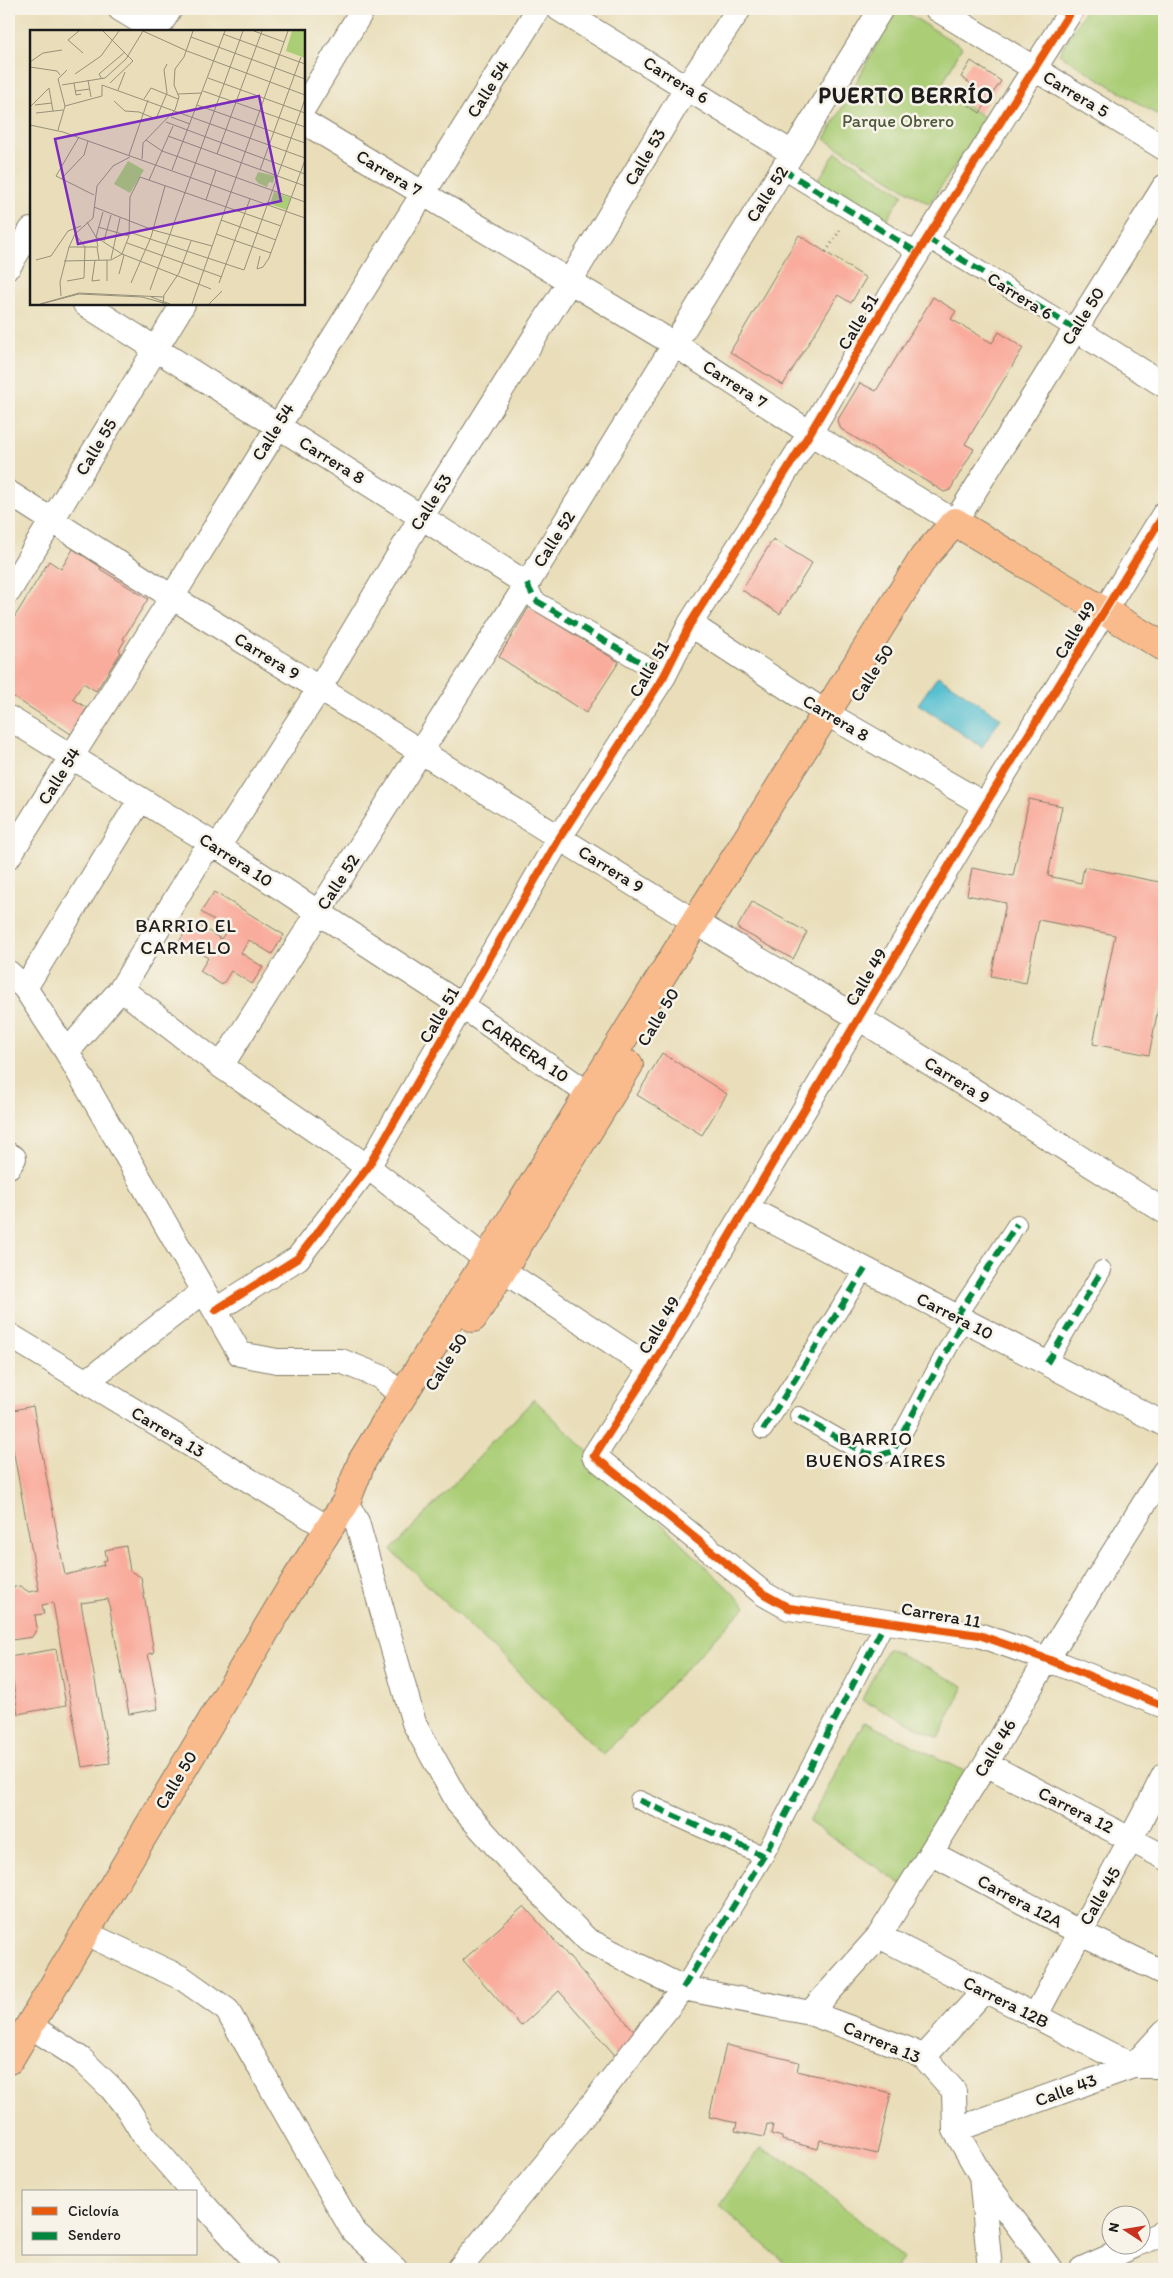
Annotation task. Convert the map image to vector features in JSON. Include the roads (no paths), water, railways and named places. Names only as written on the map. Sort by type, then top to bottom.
[{"type":"main road","name":"Carrera 7","points":[[955,522],[1164,648]]},
{"type":"main road","name":"Calle 50","points":[[346,1502],[362,1461],[402,1396],[495,1266],[833,718],[924,557],[955,522]]},
{"type":"main road","name":"Calle 50","points":[[9,2060],[328,1528],[346,1502],[377,1471],[495,1266],[589,1094],[703,926]]},
{"type":"street","points":[[120,9],[154,30]]},
{"type":"street","points":[[157,30],[170,9]]},
{"type":"street","points":[[305,105],[363,9]]},
{"type":"street","name":"Calle 54","points":[[9,856],[172,598],[277,426],[538,9]]},
{"type":"street","name":"Carrera 6","points":[[559,9],[687,87],[787,161],[922,246],[1074,329],[1164,385]]},
{"type":"street","name":"Calle 53","points":[[67,1052],[121,989],[204,852],[218,847],[319,688],[422,516],[570,281],[687,87],[739,9]]},
{"type":"street","name":"Calle 52","points":[[221,1066],[527,584],[881,9]]},
{"type":"street","name":"Carrera 5","points":[[938,9],[1164,148]]},
{"type":"street","name":"Calle 51","points":[[86,1382],[210,1300],[298,1258],[368,1167],[560,837],[664,676],[690,624],[810,434],[922,246],[1072,9]]},
{"type":"street","name":"Carrera 7","points":[[305,123],[674,344],[810,434],[955,522]]},
{"type":"street","name":"Calle 50","points":[[955,522],[1164,187]]},
{"type":"street","points":[[16,262],[30,232]]},
{"type":"street","name":"Carrera 8","points":[[87,305],[527,584]]},
{"type":"street","name":"Calle 55","points":[[9,591],[182,305]]},
{"type":"street","name":"Carrera 9","points":[[9,493],[172,598],[703,926],[859,1018],[1164,1211]]},
{"type":"street","name":"Calle 49","points":[[594,1456],[651,1368],[985,805],[1164,514]]},
{"type":"street","points":[[527,584],[535,600],[664,676]]},
{"type":"street","name":"Carrera 8","points":[[690,624],[833,718],[985,805]]},
{"type":"street","name":"Carrera 10","points":[[9,718],[218,847],[318,914],[462,1006]]},
{"type":"street","points":[[140,800],[17,981],[67,1052],[240,1354],[277,1361],[341,1361],[381,1377],[402,1396]]},
{"type":"street","points":[[121,989],[221,1066],[368,1167],[495,1266],[651,1368]]},
{"type":"street","name":"CARRERA 10","points":[[462,1006],[589,1094]]},
{"type":"street","name":"Carrera 10","points":[[747,1208],[1164,1424]]},
{"type":"street","points":[[799,1416],[864,1453],[881,1456],[893,1451],[959,1318],[1017,1224]]},
{"type":"street","points":[[763,1430],[865,1269]]},
{"type":"street","points":[[1047,1363],[1102,1270]]},
{"type":"street","name":"Carrera 13","points":[[9,1335],[328,1528]]},
{"type":"street","name":"Carrera 11","points":[[594,1456],[764,1594],[789,1608],[979,1636],[1163,1700]]},
{"type":"street","name":"Calle 46","points":[[810,2013],[879,1936],[986,1764],[1047,1659],[1164,1472]]},
{"type":"street","name":"Carrera 13","points":[[346,1502],[357,1522],[414,1723],[459,1804],[516,1868],[587,1940],[683,1988],[810,2013],[924,2057],[954,2091],[955,2130],[980,2174],[1050,2269]]},
{"type":"street","points":[[459,2269],[548,2161],[683,1988],[764,1856],[886,1621]]},
{"type":"street","name":"Carrera 12","points":[[986,1764],[1164,1857]]},
{"type":"street","name":"Calle 45","points":[[1035,2017],[1079,1932],[1132,1839],[1164,1775]]},
{"type":"street","points":[[639,1800],[764,1856]]},
{"type":"street","name":"Carrera 12A","points":[[931,1853],[1079,1932],[1164,1973]]},
{"type":"street","points":[[85,1933],[111,1943],[182,1978],[227,2010],[353,2231],[395,2269]]},
{"type":"street","name":"Carrera 12B","points":[[879,1936],[1133,2066]]},
{"type":"street","points":[[924,2057],[984,1991]]},
{"type":"street","points":[[30,2025],[81,2059],[111,2088],[128,2109],[144,2137],[191,2190]]},
{"type":"street","name":"Calle 43","points":[[955,2130],[1133,2066],[1164,2032]]},
{"type":"street","points":[[1133,2066],[1164,2066]]},
{"type":"street","points":[[980,2174],[990,2269]]},
{"type":"street","points":[[198,2198],[255,2262],[265,2269]]},
{"type":"street","points":[[1150,2238],[1164,2232]]},
{"type":"street","points":[[1082,2269],[1111,2256]]},
{"type":"water","points":[[938,676],[1001,718],[982,747],[918,704]]},
{"type":"district","name":"PUERTO BERRÍO","points":[[906,95]]},
{"type":"district","name":"BARRIO EL CARMELO","points":[[186,936]]},
{"type":"district","name":"BARRIO BUENOS AIRES","points":[[876,1449]]},
{"type":"park label","name":"Parque Obrero","points":[[898,121]]}]
